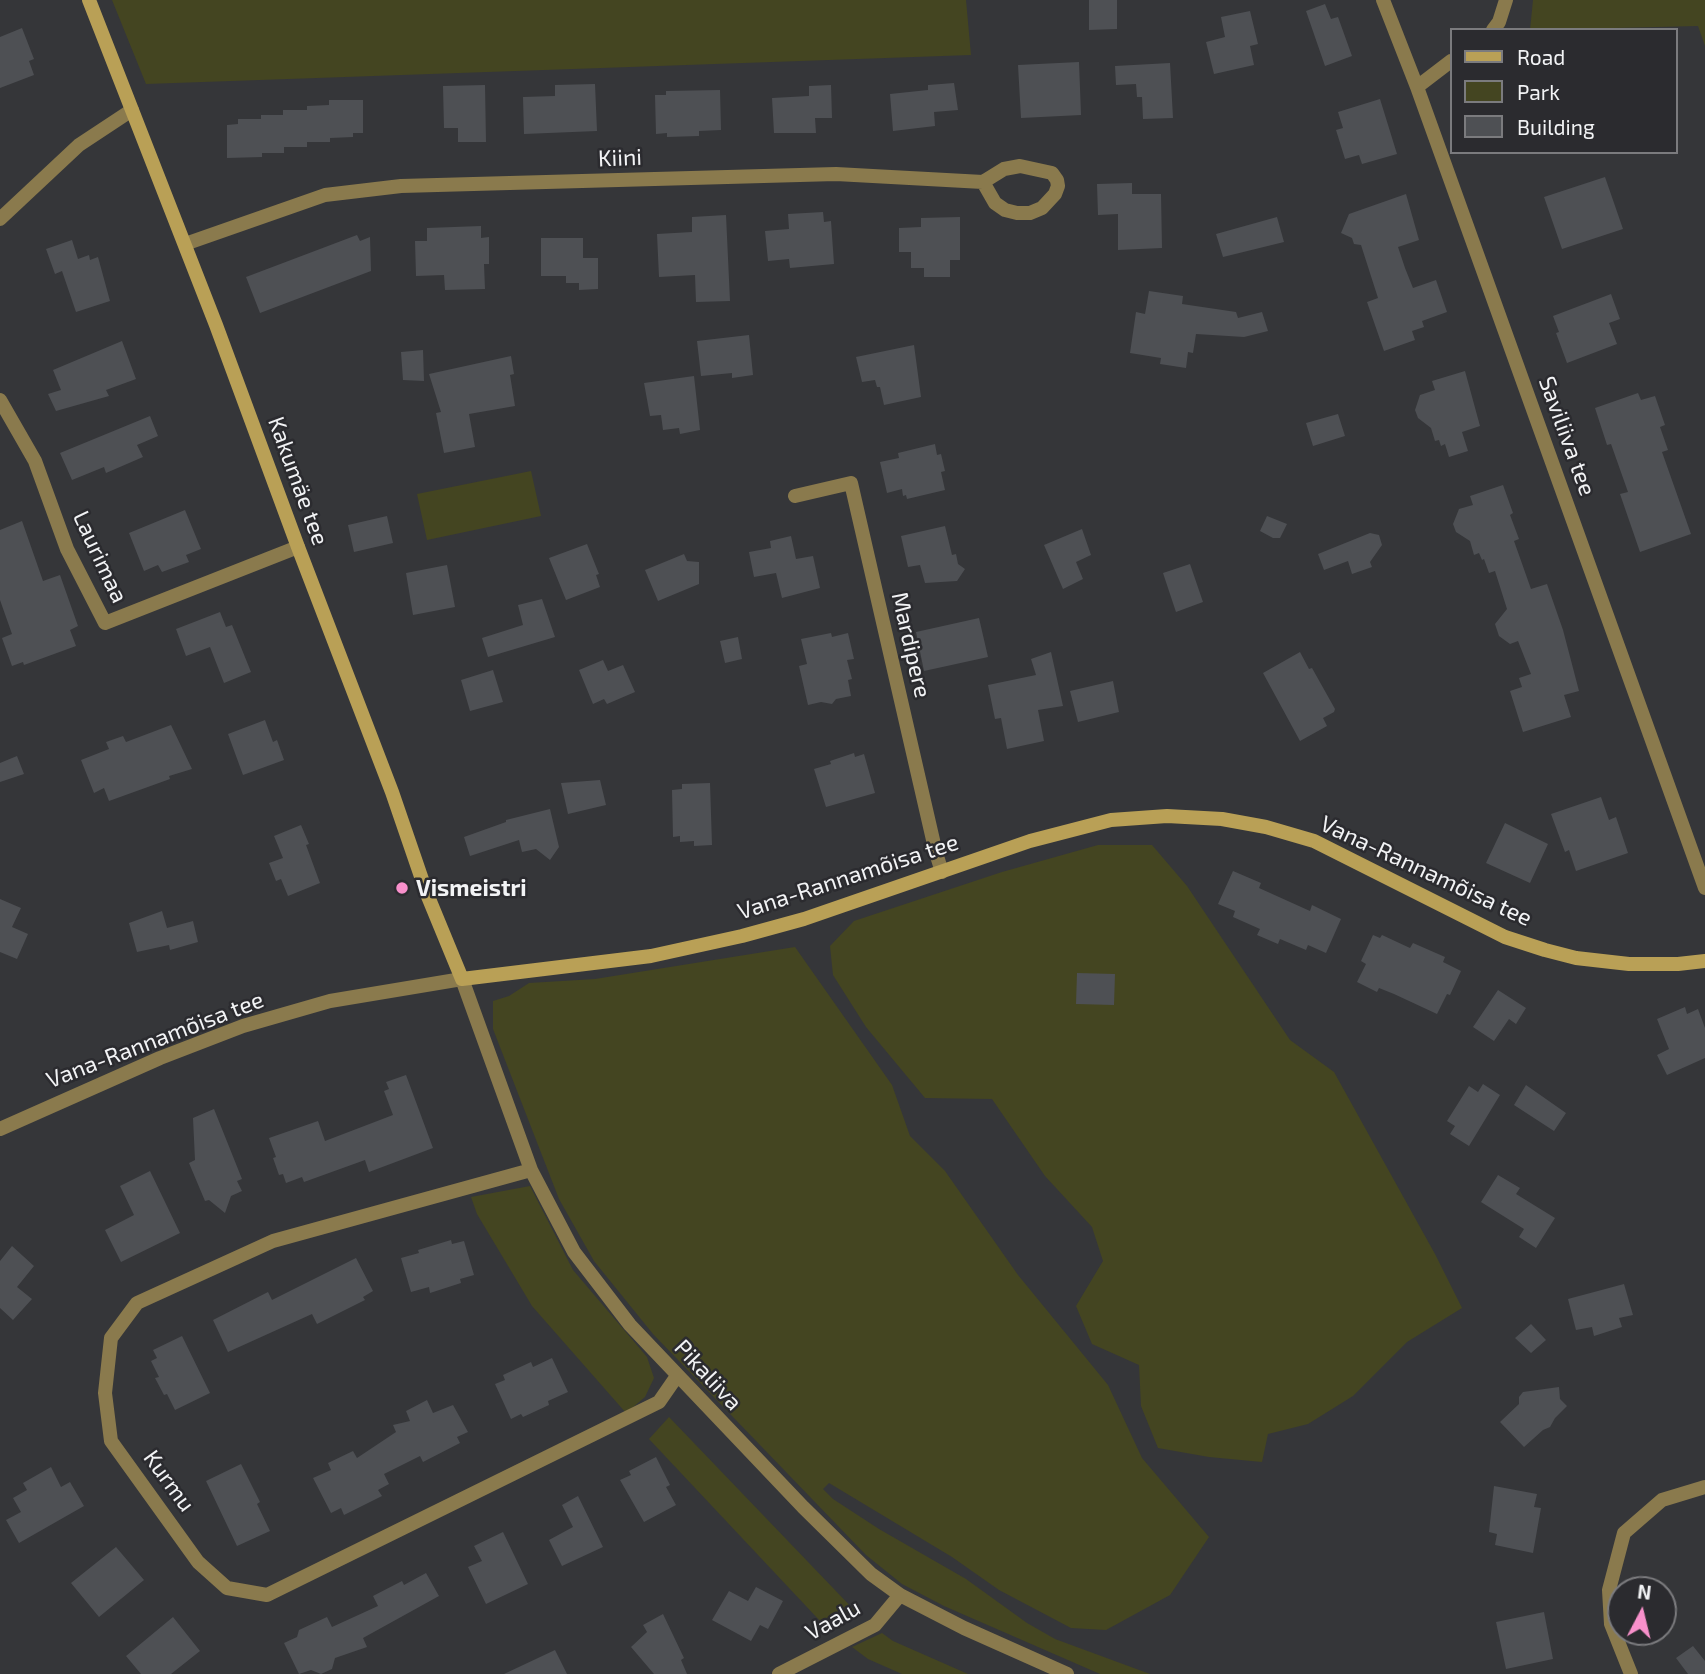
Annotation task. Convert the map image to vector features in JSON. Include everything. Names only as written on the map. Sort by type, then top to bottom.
[{"type":"street","name":"Kakumäe tee","points":[[89,0],[185,244],[392,792],[427,894],[462,979]]},
{"type":"street","name":"Saviliiva tee","points":[[1383,0],[1417,86],[1705,888]]},
{"type":"street","points":[[1494,28],[1506,0]]},
{"type":"street","points":[[1417,86],[1450,62]]},
{"type":"street","points":[[0,219],[79,145],[132,110]]},
{"type":"street","name":"Kiini","points":[[185,244],[325,195],[401,186],[836,174],[983,182],[1004,170],[1020,166],[1052,173],[1057,180],[1058,190],[1049,202],[1030,213],[1017,214],[995,203],[983,182]]},
{"type":"street","name":"Laurimaa","points":[[0,400],[35,461],[67,549],[105,624],[298,547]]},
{"type":"street","name":"Mardipere","points":[[795,496],[850,483],[932,840],[942,872]]},
{"type":"street","name":"Vana-Rannamõisa tee","points":[[0,1129],[160,1058],[243,1026],[330,1001],[462,979],[651,956],[716,941],[804,919],[1030,841],[1111,820],[1167,816],[1222,819],[1266,827],[1314,841],[1505,937],[1545,950],[1576,958],[1629,964],[1705,961]]},
{"type":"street","name":"Pikaliiva","points":[[462,979],[531,1170],[574,1252],[630,1325],[870,1574],[900,1595],[964,1628],[1067,1674]]},
{"type":"street","name":"Kurmu","points":[[531,1170],[273,1241],[136,1304],[111,1338],[105,1393],[111,1441],[198,1562],[226,1588],[267,1595],[659,1402],[677,1376]]},
{"type":"street","points":[[1631,1674],[1611,1624],[1609,1590],[1624,1533],[1662,1500],[1705,1487]]},
{"type":"street","name":"Vaalu","points":[[779,1674],[875,1625],[900,1595]]},
{"type":"green space","points":[[112,0],[966,0],[971,55],[146,84]]},
{"type":"green space","points":[[1533,0],[1705,0],[1705,46],[1698,26],[1530,28]]},
{"type":"green space","points":[[531,471],[541,516],[427,540],[417,494]]},
{"type":"green space","points":[[1098,845],[1152,845],[1187,886],[1290,1040],[1334,1072],[1462,1308],[1407,1342],[1353,1396],[1308,1424],[1268,1434],[1262,1462],[1209,1457],[1158,1448],[1141,1406],[1139,1365],[1092,1344],[1076,1306],[1103,1261],[1092,1227],[1045,1176],[992,1099],[925,1098],[866,1027],[833,975],[830,946],[854,921],[1002,872]]},
{"type":"green space","points":[[795,947],[892,1085],[910,1136],[945,1171],[1018,1275],[1108,1385],[1142,1458],[1209,1537],[1170,1595],[1106,1630],[1071,1628],[999,1590],[952,1557],[829,1483],[823,1489],[833,1499],[879,1529],[966,1579],[1027,1623],[1055,1639],[1150,1674],[1100,1674],[944,1606],[902,1584],[866,1555],[653,1334],[594,1261],[559,1199],[493,1029],[493,1001],[509,996],[529,983],[595,979]]},
{"type":"green space","points":[[530,1186],[573,1270],[647,1357],[654,1378],[645,1397],[626,1413],[532,1306],[477,1214],[471,1197]]},
{"type":"green space","points":[[669,1417],[857,1613],[827,1627],[821,1622],[649,1439]]},
{"type":"green space","points":[[882,1633],[893,1641],[968,1674],[902,1674],[868,1659],[852,1647]]},
{"type":"building","points":[[1089,0],[1117,0],[1117,29],[1089,30]]},
{"type":"building","points":[[1325,4],[1331,19],[1338,17],[1352,56],[1325,66],[1306,11]]},
{"type":"building","points":[[1250,11],[1258,44],[1250,46],[1254,65],[1214,74],[1206,42],[1225,37],[1221,17]]},
{"type":"building","points":[[22,28],[34,59],[29,61],[34,75],[0,88],[0,37]]},
{"type":"building","points":[[1079,62],[1081,115],[1021,118],[1018,65]]},
{"type":"building","points":[[1170,63],[1173,118],[1143,119],[1142,97],[1137,97],[1136,84],[1116,85],[1115,66]]},
{"type":"building","points":[[954,83],[958,110],[934,112],[935,126],[893,131],[890,94],[928,90],[928,85]]},
{"type":"building","points":[[595,84],[597,131],[524,134],[523,97],[555,96],[555,85]]},
{"type":"building","points":[[485,85],[486,142],[458,142],[458,128],[444,128],[443,86]]},
{"type":"building","points":[[831,85],[832,118],[815,118],[816,133],[774,133],[772,98],[809,96],[809,86]]},
{"type":"building","points":[[720,90],[721,130],[699,131],[699,136],[667,137],[667,133],[656,134],[655,95],[666,95],[666,91]]},
{"type":"building","points":[[1380,99],[1397,154],[1362,164],[1359,155],[1345,159],[1336,130],[1343,128],[1338,112]]},
{"type":"building","points":[[329,100],[363,100],[363,133],[353,133],[353,137],[330,138],[330,142],[307,142],[307,147],[284,147],[284,153],[227,158],[227,125],[238,124],[238,119],[283,115],[283,110],[307,110],[307,106],[329,105]]},
{"type":"building","points":[[1605,177],[1623,229],[1562,249],[1544,197]]},
{"type":"building","points":[[1132,183],[1132,194],[1161,194],[1162,248],[1118,250],[1118,214],[1098,215],[1097,184]]},
{"type":"building","points":[[1406,194],[1419,240],[1398,247],[1405,268],[1413,288],[1436,280],[1447,312],[1422,321],[1424,327],[1412,331],[1415,340],[1384,351],[1367,302],[1378,298],[1361,245],[1354,244],[1352,238],[1341,233],[1349,214]]},
{"type":"building","points":[[823,212],[824,222],[831,221],[834,264],[790,268],[789,259],[768,261],[765,231],[789,229],[788,214]]},
{"type":"building","points":[[726,215],[730,301],[696,302],[695,275],[659,277],[657,234],[692,232],[692,217]]},
{"type":"building","points":[[960,217],[960,260],[950,260],[950,277],[924,277],[924,268],[911,268],[911,252],[899,252],[899,228],[921,227],[921,218]]},
{"type":"building","points":[[1277,217],[1284,242],[1223,257],[1216,234]]},
{"type":"building","points":[[481,226],[481,238],[489,237],[489,264],[484,264],[485,289],[445,290],[444,275],[416,276],[415,241],[427,241],[427,228]]},
{"type":"building","points":[[357,235],[360,241],[370,237],[371,271],[260,313],[246,277]]},
{"type":"building","points":[[541,238],[583,238],[583,258],[598,258],[598,289],[579,290],[579,283],[566,283],[566,276],[541,276]]},
{"type":"building","points":[[72,240],[78,259],[89,255],[90,260],[98,257],[110,301],[76,312],[62,271],[55,274],[46,249]]},
{"type":"building","points":[[1149,291],[1183,296],[1182,304],[1236,312],[1238,318],[1262,312],[1268,331],[1244,337],[1196,334],[1193,353],[1188,352],[1186,368],[1160,364],[1161,358],[1130,353],[1136,312],[1145,314]]},
{"type":"building","points":[[1611,294],[1620,319],[1609,323],[1617,344],[1567,363],[1553,316]]},
{"type":"building","points":[[749,335],[753,375],[732,378],[732,373],[701,376],[697,341]]},
{"type":"building","points":[[122,341],[136,379],[106,390],[109,396],[56,411],[48,394],[61,390],[53,370]]},
{"type":"building","points":[[914,345],[921,397],[884,405],[880,387],[877,387],[875,380],[862,382],[856,357]]},
{"type":"building","points":[[423,350],[424,381],[403,380],[401,352]]},
{"type":"building","points":[[511,356],[514,374],[510,375],[515,406],[469,414],[475,447],[444,453],[436,413],[441,412],[429,374]]},
{"type":"building","points":[[1465,371],[1480,426],[1462,432],[1468,451],[1449,457],[1445,444],[1441,446],[1439,440],[1435,441],[1431,428],[1418,418],[1415,410],[1420,395],[1435,390],[1432,381]]},
{"type":"building","points":[[694,376],[700,430],[680,434],[679,428],[663,430],[661,415],[650,416],[644,383]]},
{"type":"building","points":[[1638,393],[1641,400],[1655,396],[1665,425],[1660,427],[1668,450],[1662,452],[1691,534],[1640,552],[1620,494],[1628,492],[1611,444],[1607,445],[1595,408]]},
{"type":"building","points":[[1338,414],[1345,436],[1313,446],[1306,423]]},
{"type":"building","points":[[150,416],[158,436],[137,445],[143,457],[106,473],[104,467],[72,480],[60,453]]},
{"type":"building","points":[[935,444],[937,455],[941,454],[945,471],[941,472],[945,490],[907,499],[906,495],[903,496],[902,489],[887,493],[880,462],[899,458],[898,453]]},
{"type":"building","points":[[1503,485],[1519,539],[1514,541],[1531,589],[1547,584],[1563,630],[1579,691],[1564,695],[1571,717],[1523,732],[1510,691],[1522,687],[1519,678],[1531,674],[1518,641],[1510,644],[1499,636],[1495,624],[1507,609],[1495,571],[1489,573],[1484,559],[1482,560],[1479,553],[1474,555],[1470,541],[1456,532],[1453,524],[1459,509],[1473,505],[1470,496]]},
{"type":"building","points":[[185,510],[201,549],[186,555],[189,562],[162,572],[158,565],[144,571],[129,533]]},
{"type":"building","points":[[387,516],[393,543],[354,552],[348,525]]},
{"type":"building","points":[[1267,516],[1287,524],[1280,538],[1273,538],[1260,531]]},
{"type":"building","points":[[22,521],[43,581],[60,575],[78,626],[70,630],[76,646],[24,665],[23,662],[12,666],[2,638],[12,634],[0,600],[0,530]]},
{"type":"building","points":[[945,526],[952,555],[956,554],[958,564],[965,569],[957,581],[925,583],[920,565],[908,567],[901,536]]},
{"type":"building","points":[[1082,529],[1091,555],[1076,562],[1083,579],[1063,589],[1044,545]]},
{"type":"building","points":[[1370,533],[1379,535],[1382,545],[1370,562],[1372,567],[1352,574],[1348,561],[1324,570],[1318,554]]},
{"type":"building","points":[[791,536],[796,559],[813,556],[820,588],[782,598],[776,573],[754,577],[749,552],[771,548],[770,541]]},
{"type":"building","points":[[587,544],[599,574],[596,575],[600,587],[566,600],[549,558]]},
{"type":"building","points":[[684,554],[687,561],[699,562],[699,584],[658,601],[645,570]]},
{"type":"building","points":[[1190,564],[1203,602],[1176,612],[1163,573]]},
{"type":"building","points":[[447,565],[455,607],[413,615],[406,573]]},
{"type":"building","points":[[542,599],[555,637],[488,657],[482,638],[523,625],[518,605]]},
{"type":"building","points":[[220,612],[226,627],[232,625],[251,672],[224,683],[210,647],[186,656],[176,629]]},
{"type":"building","points":[[979,618],[988,657],[924,671],[916,632]]},
{"type":"building","points":[[831,633],[832,637],[848,633],[854,659],[847,660],[852,679],[848,680],[851,696],[836,699],[832,704],[821,702],[808,705],[799,666],[807,664],[801,639]]},
{"type":"building","points":[[738,637],[742,659],[725,663],[720,641]]},
{"type":"building","points":[[1051,652],[1063,706],[1038,710],[1044,741],[1007,749],[1001,718],[995,719],[988,685],[1036,675],[1031,659]]},
{"type":"building","points":[[1300,652],[1335,709],[1323,718],[1327,726],[1300,741],[1263,673]]},
{"type":"building","points":[[603,660],[608,671],[623,665],[635,692],[607,704],[604,699],[593,704],[579,670]]},
{"type":"building","points":[[493,670],[503,702],[470,711],[461,680]]},
{"type":"building","points":[[1113,681],[1119,712],[1078,722],[1070,691]]},
{"type":"building","points":[[265,720],[273,742],[277,740],[284,760],[243,775],[228,734]]},
{"type":"building","points":[[171,725],[192,769],[109,801],[104,788],[94,793],[81,760],[109,749],[106,742],[123,736],[126,742]]},
{"type":"building","points":[[854,753],[855,757],[864,754],[875,793],[826,807],[814,769]]},
{"type":"building","points":[[17,756],[24,774],[0,782],[0,763]]},
{"type":"building","points":[[600,780],[606,805],[568,814],[561,783]]},
{"type":"building","points":[[710,783],[712,845],[694,846],[694,841],[680,842],[680,836],[673,837],[672,790],[682,789],[682,784]]},
{"type":"building","points":[[1601,797],[1609,820],[1616,817],[1628,853],[1576,871],[1569,850],[1565,852],[1551,814]]},
{"type":"building","points":[[550,809],[559,847],[550,860],[536,849],[522,852],[519,840],[470,856],[464,837],[506,820]]},
{"type":"building","points":[[1505,823],[1548,844],[1530,883],[1486,863]]},
{"type":"building","points":[[301,825],[320,883],[288,896],[281,879],[276,881],[269,863],[283,858],[274,836]]},
{"type":"building","points":[[1233,871],[1261,883],[1259,888],[1310,911],[1312,905],[1341,919],[1326,953],[1308,945],[1306,950],[1280,939],[1278,944],[1257,935],[1260,929],[1233,917],[1235,911],[1218,904]]},
{"type":"building","points":[[0,899],[21,908],[12,927],[28,934],[17,959],[0,952]]},
{"type":"building","points":[[162,911],[167,928],[193,921],[198,942],[170,950],[169,945],[137,952],[129,923]]},
{"type":"building","points":[[1373,935],[1380,938],[1382,935],[1410,948],[1413,943],[1445,957],[1443,962],[1461,971],[1437,1014],[1379,988],[1377,992],[1357,982],[1366,964],[1361,961]]},
{"type":"building","points":[[1077,973],[1115,974],[1114,1005],[1076,1004]]},
{"type":"building","points":[[1498,990],[1526,1008],[1516,1024],[1509,1019],[1494,1041],[1473,1027]]},
{"type":"building","points":[[1685,1007],[1687,1014],[1698,1009],[1705,1028],[1705,1058],[1667,1075],[1657,1055],[1669,1049],[1657,1019]]},
{"type":"building","points":[[406,1075],[433,1148],[369,1172],[365,1160],[304,1182],[302,1177],[286,1183],[283,1174],[279,1175],[269,1138],[318,1121],[325,1141],[393,1115],[384,1091],[389,1089],[386,1082]]},
{"type":"building","points":[[1483,1084],[1500,1095],[1469,1146],[1450,1134],[1455,1126],[1447,1121],[1469,1086],[1478,1092]]},
{"type":"building","points":[[1526,1085],[1566,1113],[1554,1131],[1514,1105]]},
{"type":"building","points":[[214,1109],[242,1179],[237,1181],[242,1191],[231,1196],[225,1213],[209,1200],[205,1201],[189,1163],[195,1160],[193,1118]]},
{"type":"building","points":[[150,1171],[180,1233],[121,1262],[105,1230],[134,1215],[120,1186]]},
{"type":"building","points":[[1498,1175],[1520,1188],[1516,1194],[1555,1218],[1536,1248],[1519,1237],[1524,1229],[1481,1202]]},
{"type":"building","points":[[451,1240],[452,1244],[464,1241],[474,1275],[460,1279],[461,1283],[430,1293],[429,1287],[411,1292],[401,1258]]},
{"type":"building","points":[[12,1246],[34,1266],[17,1287],[32,1299],[13,1320],[0,1308],[0,1261]]},
{"type":"building","points":[[356,1258],[373,1291],[363,1297],[365,1300],[317,1324],[312,1314],[228,1352],[213,1320],[268,1292],[272,1300]]},
{"type":"building","points":[[1624,1284],[1633,1315],[1619,1318],[1622,1327],[1594,1336],[1592,1327],[1576,1330],[1568,1299]]},
{"type":"building","points":[[1531,1324],[1546,1340],[1531,1353],[1515,1338]]},
{"type":"building","points":[[182,1336],[210,1393],[175,1410],[155,1378],[159,1377],[151,1361],[157,1358],[153,1350]]},
{"type":"building","points":[[552,1358],[568,1392],[548,1401],[549,1405],[523,1417],[521,1414],[511,1419],[495,1384],[505,1380],[503,1375],[531,1362],[533,1367]]},
{"type":"building","points":[[1559,1387],[1560,1399],[1567,1406],[1550,1427],[1524,1447],[1500,1422],[1519,1404],[1519,1397],[1523,1392]]},
{"type":"building","points":[[427,1400],[433,1413],[453,1405],[468,1432],[457,1437],[460,1443],[423,1462],[420,1456],[384,1474],[389,1484],[378,1490],[382,1496],[344,1515],[341,1508],[331,1513],[313,1478],[331,1470],[328,1463],[353,1451],[357,1458],[396,1432],[393,1425],[410,1421],[406,1411]]},
{"type":"building","points":[[656,1457],[670,1485],[666,1487],[676,1505],[644,1522],[620,1480],[631,1475],[629,1471]]},
{"type":"building","points":[[241,1464],[260,1502],[257,1504],[270,1531],[237,1546],[206,1481]]},
{"type":"building","points":[[51,1467],[61,1487],[70,1482],[84,1506],[19,1543],[6,1520],[21,1512],[13,1498],[27,1490],[23,1483]]},
{"type":"building","points":[[1494,1486],[1537,1494],[1534,1507],[1541,1508],[1533,1553],[1495,1545],[1497,1534],[1489,1532]]},
{"type":"building","points":[[578,1496],[603,1547],[562,1566],[549,1540],[573,1527],[562,1505]]},
{"type":"building","points":[[503,1532],[528,1584],[486,1604],[468,1567],[482,1561],[474,1546]]},
{"type":"building","points":[[116,1547],[144,1580],[99,1617],[71,1583]]},
{"type":"building","points":[[426,1573],[439,1596],[363,1638],[367,1647],[335,1658],[332,1669],[321,1674],[311,1670],[299,1674],[284,1643],[297,1637],[299,1630],[327,1617],[332,1627],[378,1606],[373,1596],[402,1581],[404,1585]]},
{"type":"building","points":[[756,1587],[783,1601],[768,1629],[760,1625],[751,1641],[712,1620],[729,1591],[748,1601]]},
{"type":"building","points":[[1544,1612],[1553,1659],[1506,1669],[1496,1622]]},
{"type":"building","points":[[663,1614],[684,1658],[681,1660],[687,1674],[654,1674],[631,1647],[647,1632],[643,1625]]},
{"type":"building","points":[[173,1617],[200,1651],[171,1674],[141,1674],[126,1656]]},
{"type":"building","points":[[1693,1646],[1705,1661],[1705,1674],[1688,1674],[1676,1658]]},
{"type":"building","points":[[555,1650],[567,1674],[504,1674]]},
{"type":"place","name":"Vismeistri","points":[[402,888]]}]
